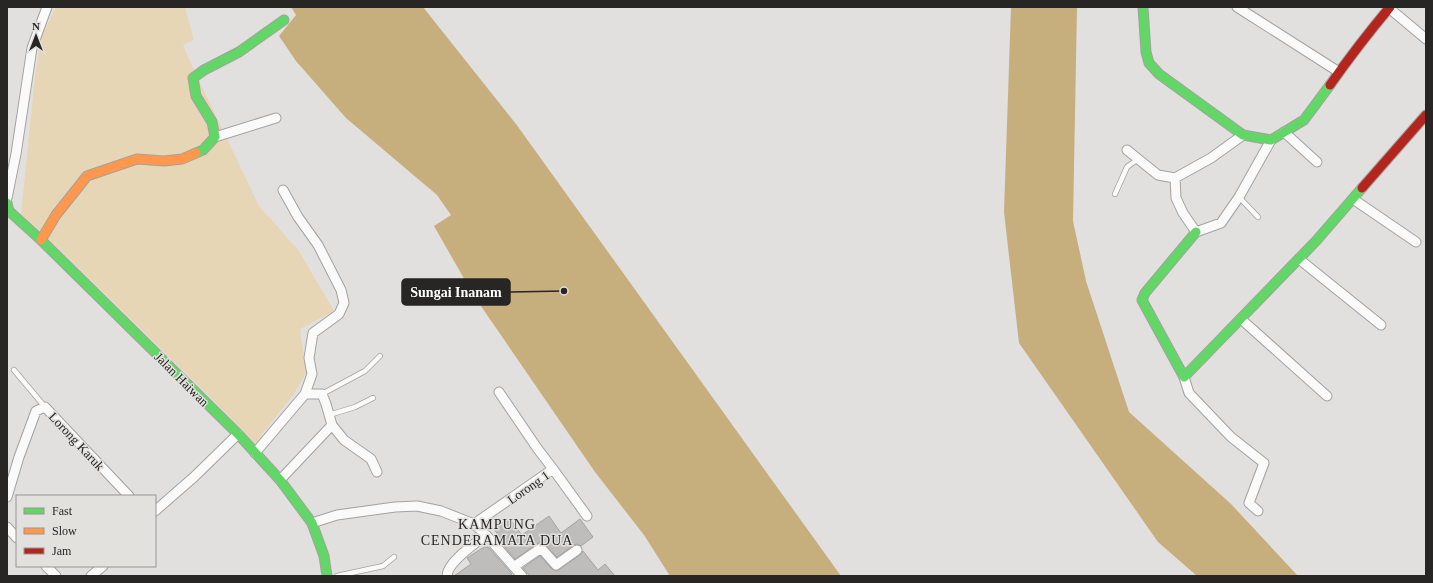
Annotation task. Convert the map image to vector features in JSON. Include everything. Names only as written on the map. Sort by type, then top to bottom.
[{"type":"street","points":[[7,198],[16,154],[32,48],[47,7]]},
{"type":"street","points":[[1143,7],[1146,52],[1149,63],[1159,74],[1243,135],[1271,140]]},
{"type":"street","points":[[1237,7],[1339,72]]},
{"type":"street","points":[[1258,511],[1249,503],[1264,463],[1231,437],[1189,393],[1184,377],[1142,300],[1145,293],[1196,232],[1221,223],[1239,197],[1271,140],[1304,120],[1347,63],[1360,43],[1390,8],[1426,39]]},
{"type":"street","points":[[215,137],[212,122],[196,96],[193,78],[200,71],[239,52],[266,31],[284,20]]},
{"type":"street","points":[[1184,377],[1298,259],[1426,115]]},
{"type":"street","points":[[41,240],[56,215],[87,176],[138,159],[164,161],[182,159],[203,150],[215,137],[276,118]]},
{"type":"street","points":[[1284,132],[1317,162]]},
{"type":"street","points":[[1127,150],[1158,174],[1175,178],[1211,158],[1233,144],[1243,135]]},
{"type":"street","points":[[1175,178],[1176,198],[1182,213],[1196,232]]},
{"type":"street","points":[[255,454],[305,394],[312,374],[309,358],[313,333],[340,314],[344,302],[341,290],[318,246],[298,217],[283,190]]},
{"type":"street","points":[[1353,198],[1416,242]]},
{"type":"street","name":"Jalan Haiwan","points":[[8,209],[238,434],[280,480],[312,523],[324,556],[327,576]]},
{"type":"street","points":[[1298,259],[1381,325]]},
{"type":"street","points":[[1241,319],[1327,396]]},
{"type":"street","points":[[499,392],[553,469]]},
{"type":"street","points":[[305,394],[322,394],[332,425],[344,440],[371,458],[377,472]]},
{"type":"street","name":"Lorong Karuk","points":[[7,497],[19,457],[36,411],[45,407],[128,495]]},
{"type":"street","points":[[280,480],[332,425]]},
{"type":"street","points":[[156,510],[194,477],[238,434]]},
{"type":"street","name":"Lorong 1","points":[[474,524],[553,469],[587,516]]},
{"type":"street","points":[[312,523],[337,515],[395,507],[417,506],[441,511],[474,524],[515,566],[522,576]]},
{"type":"street","points":[[7,527],[16,537]]},
{"type":"street","points":[[447,576],[447,572],[451,564],[486,535]]},
{"type":"street","points":[[515,566],[541,548],[556,565],[577,550]]},
{"type":"street","points":[[47,567],[56,576]]},
{"type":"street","points":[[91,576],[102,567]]},
{"type":"lane","points":[[1115,194],[1127,167],[1138,159]]},
{"type":"lane","points":[[1239,197],[1258,217]]},
{"type":"lane","points":[[322,394],[365,371],[380,356]]},
{"type":"lane","points":[[14,370],[45,407]]},
{"type":"lane","points":[[329,415],[355,407],[373,398]]},
{"type":"lane","points":[[337,576],[383,566],[394,557]]},
{"type":"shaded area","points":[[56,7],[185,7],[194,40],[183,45],[259,206],[299,251],[334,311],[300,329],[306,373],[294,394],[262,434],[254,450],[243,430],[45,235],[21,214],[35,76],[42,36]]},
{"type":"shaded area","points":[[291,7],[423,7],[516,124],[841,576],[670,576],[644,535],[595,472],[474,296],[434,226],[451,215],[437,195],[346,118],[296,61],[279,36],[296,15]]},
{"type":"shaded area","points":[[1011,7],[1077,7],[1073,221],[1086,281],[1129,412],[1231,504],[1298,576],[1197,576],[1158,542],[1019,343],[1004,212]]},
{"type":"building","points":[[549,516],[561,533],[580,519],[593,537],[581,546],[577,544],[574,545],[557,557],[545,544],[540,542],[515,559],[504,546],[506,546],[494,529],[509,518],[522,535]]},
{"type":"building","points":[[484,547],[488,547],[512,574],[509,576],[454,576],[471,564],[467,558]]},
{"type":"building","points":[[583,551],[598,570],[605,564],[615,576],[530,576],[523,568],[540,556],[552,569],[557,571],[580,555]]},
{"type":"traffic: fast","points":[[1143,7],[1146,52],[1149,63],[1159,74],[1243,135],[1271,140],[1304,120],[1330,85]]},
{"type":"traffic: fast","points":[[196,153],[203,150],[215,137],[212,122],[196,96],[193,78],[204,70],[239,52],[284,20]]},
{"type":"traffic: fast","points":[[1196,232],[1145,293],[1142,300],[1184,377],[1316,241],[1362,188]]},
{"type":"traffic: fast","points":[[7,203],[9,211],[41,240],[238,434],[280,480],[312,523],[324,556],[327,576]]},
{"type":"traffic: slow","points":[[41,240],[56,215],[87,176],[137,159],[164,161],[182,159],[196,153]]},
{"type":"traffic: jam","points":[[1330,85],[1359,45],[1390,7]]},
{"type":"traffic: jam","points":[[1362,188],[1426,115]]},
{"type":"place","name":"Sungai Inanam","points":[[564,291]]},
{"type":"district","name":"KAMPUNG CENDERAMATA DUA","points":[[497,532]]}]
